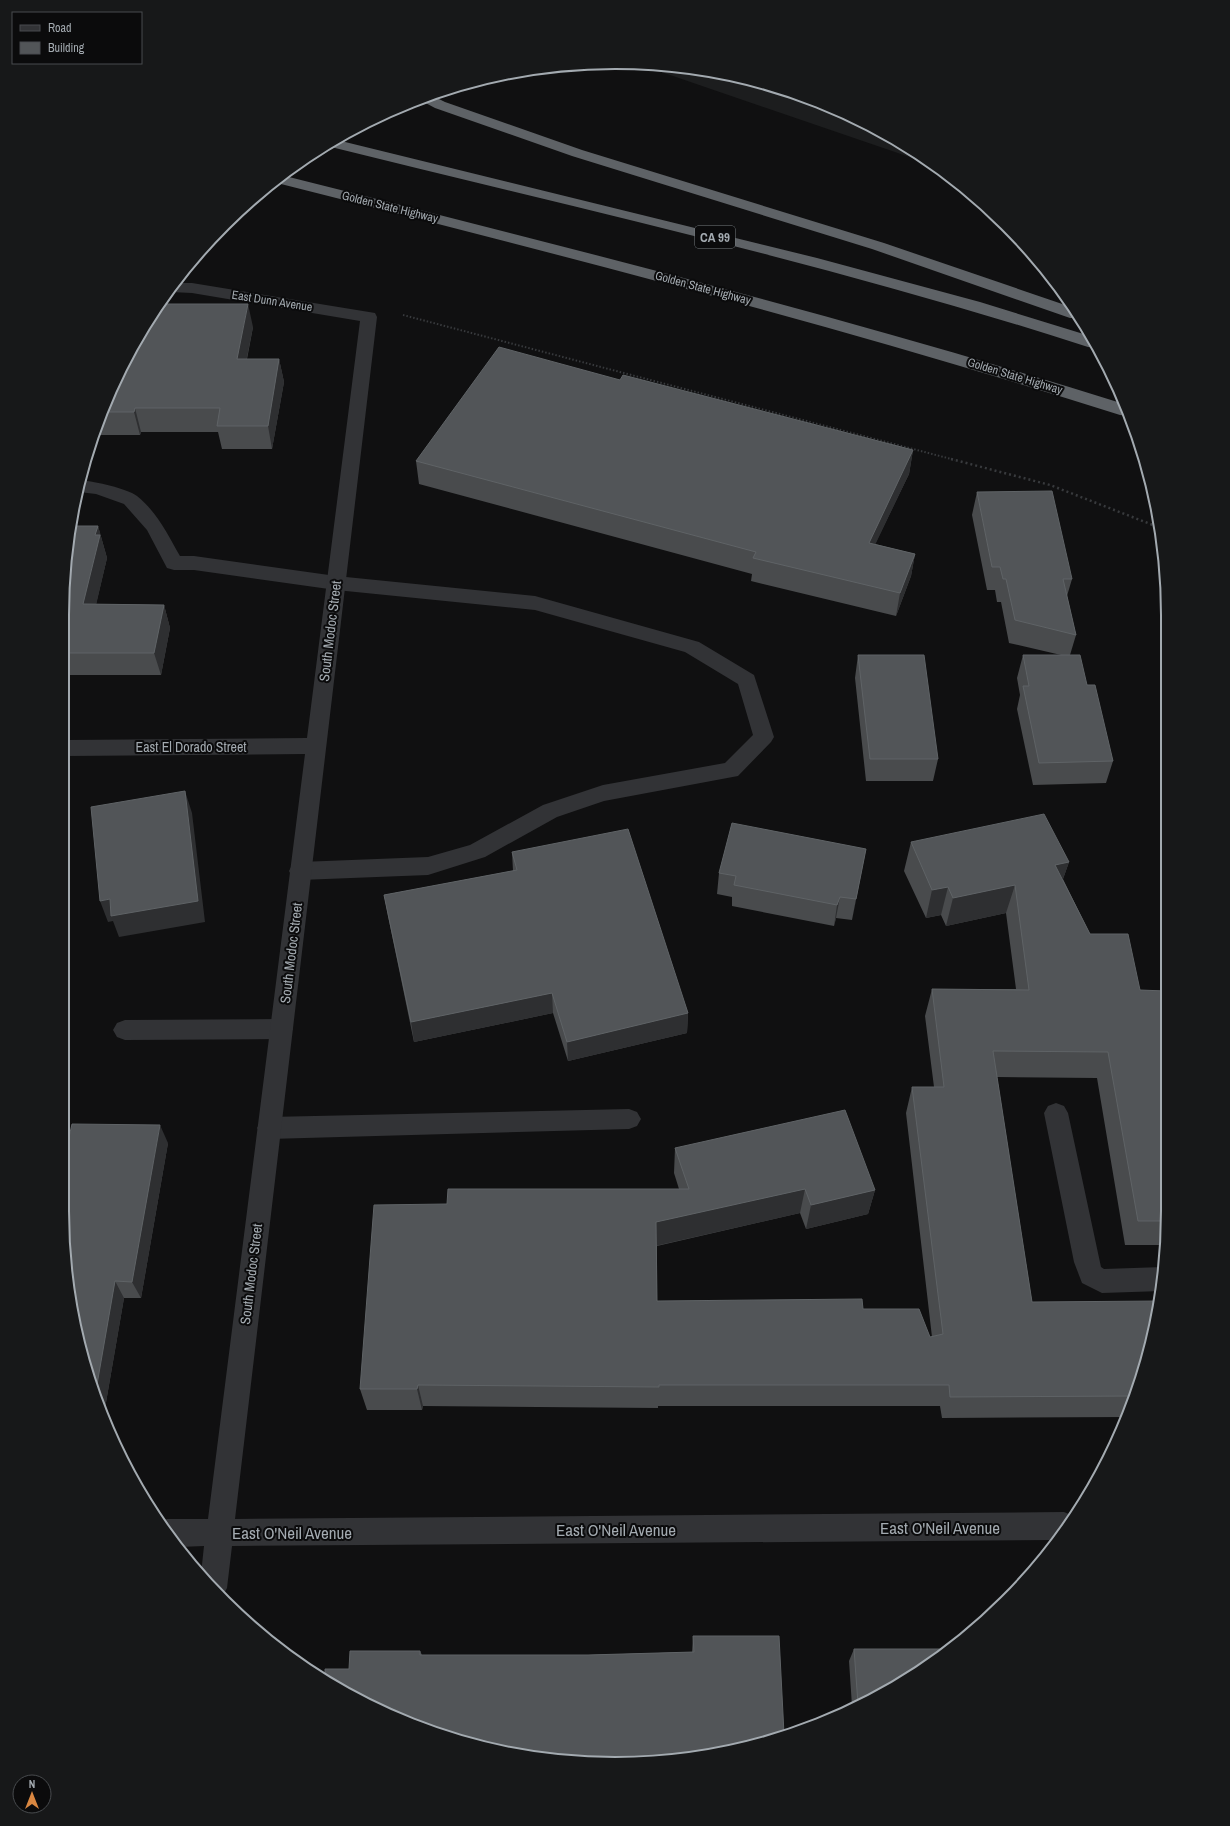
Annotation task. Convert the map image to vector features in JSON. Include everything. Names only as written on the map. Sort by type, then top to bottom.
[{"type":"highway","points":[[432,101],[578,153],[878,246],[1026,295],[1068,311]]},
{"type":"highway","name":"CA 99","points":[[338,144],[608,209],[848,271],[1043,326],[1087,341]]},
{"type":"highway","name":"Golden State Highway","points":[[285,180],[823,320],[1031,380],[1120,409]]},
{"type":"highway","points":[[276,188],[565,252]]},
{"type":"street","name":"East Dunn Avenue","points":[[178,288],[192,288],[369,317]]},
{"type":"street","name":"South Modoc Street","points":[[214,1581],[369,317]]},
{"type":"street","points":[[85,487],[98,488],[130,500],[154,526],[174,563],[194,563],[336,583],[535,603],[692,647],[746,680],[764,737],[731,770],[603,793],[550,811],[477,851],[428,866],[300,871]]},
{"type":"street","name":"East El Dorado Street","points":[[69,748],[316,746]]},
{"type":"street","points":[[125,1030],[281,1029]]},
{"type":"street","points":[[1056,1112],[1087,1262],[1092,1275],[1102,1281],[1156,1278]]},
{"type":"street","points":[[269,1128],[630,1119]]},
{"type":"street","name":"East O'Neil Avenue","points":[[175,1533],[1060,1526]]},
{"type":"path","points":[[369,317],[396,313],[849,431],[1050,485],[1153,525]]},
{"type":"shaded area","points":[[658,71],[722,79],[791,98],[856,125],[888,142],[914,159]]},
{"type":"building","points":[[167,304],[248,304],[237,359],[279,359],[268,426],[217,426],[220,408],[135,408],[134,412],[109,412],[125,374],[142,342]]},
{"type":"building","points":[[499,347],[620,380],[623,375],[913,450],[869,543],[915,554],[900,593],[753,558],[756,552],[416,461]]},
{"type":"building","points":[[1052,491],[1072,579],[1063,579],[1076,635],[1015,620],[1006,579],[1003,579],[1000,567],[992,567],[977,492]]},
{"type":"building","points":[[76,526],[98,526],[95,535],[100,535],[83,604],[164,605],[154,653],[69,653],[70,579]]},
{"type":"building","points":[[858,655],[924,655],[938,759],[870,759]]},
{"type":"building","points":[[1023,655],[1080,655],[1087,685],[1095,685],[1113,761],[1039,763],[1023,686],[1029,686]]},
{"type":"building","points":[[185,791],[198,901],[111,916],[110,899],[100,901],[91,807]]},
{"type":"building","points":[[1044,814],[1069,862],[1055,865],[1090,934],[1128,934],[1140,990],[1161,991],[1161,1221],[1138,1221],[1108,1052],[993,1051],[1032,1302],[1153,1301],[1151,1318],[1128,1396],[950,1397],[949,1385],[659,1385],[659,1387],[418,1385],[417,1389],[360,1389],[374,1205],[447,1204],[448,1189],[689,1189],[675,1148],[845,1110],[875,1190],[811,1205],[805,1189],[656,1222],[657,1301],[862,1299],[863,1309],[919,1309],[930,1337],[943,1334],[912,1087],[944,1087],[932,989],[1029,990],[1015,885],[953,898],[948,887],[932,890],[911,842]]},
{"type":"building","points":[[732,823],[866,849],[856,899],[840,897],[837,905],[734,885],[736,876],[719,873]]},
{"type":"building","points":[[628,829],[688,1013],[567,1042],[552,993],[411,1022],[384,895],[517,870],[512,852]]},
{"type":"building","points":[[72,1124],[160,1125],[132,1282],[115,1281],[97,1384],[79,1318],[70,1247],[69,1137]]},
{"type":"building","points":[[693,1636],[779,1636],[784,1730],[722,1747],[651,1756],[579,1756],[544,1752],[508,1747],[439,1728],[374,1701],[325,1673],[325,1669],[349,1669],[350,1651],[420,1651],[420,1655],[588,1655],[694,1652]]},
{"type":"building","points":[[854,1649],[940,1649],[888,1684],[858,1700]]}]
